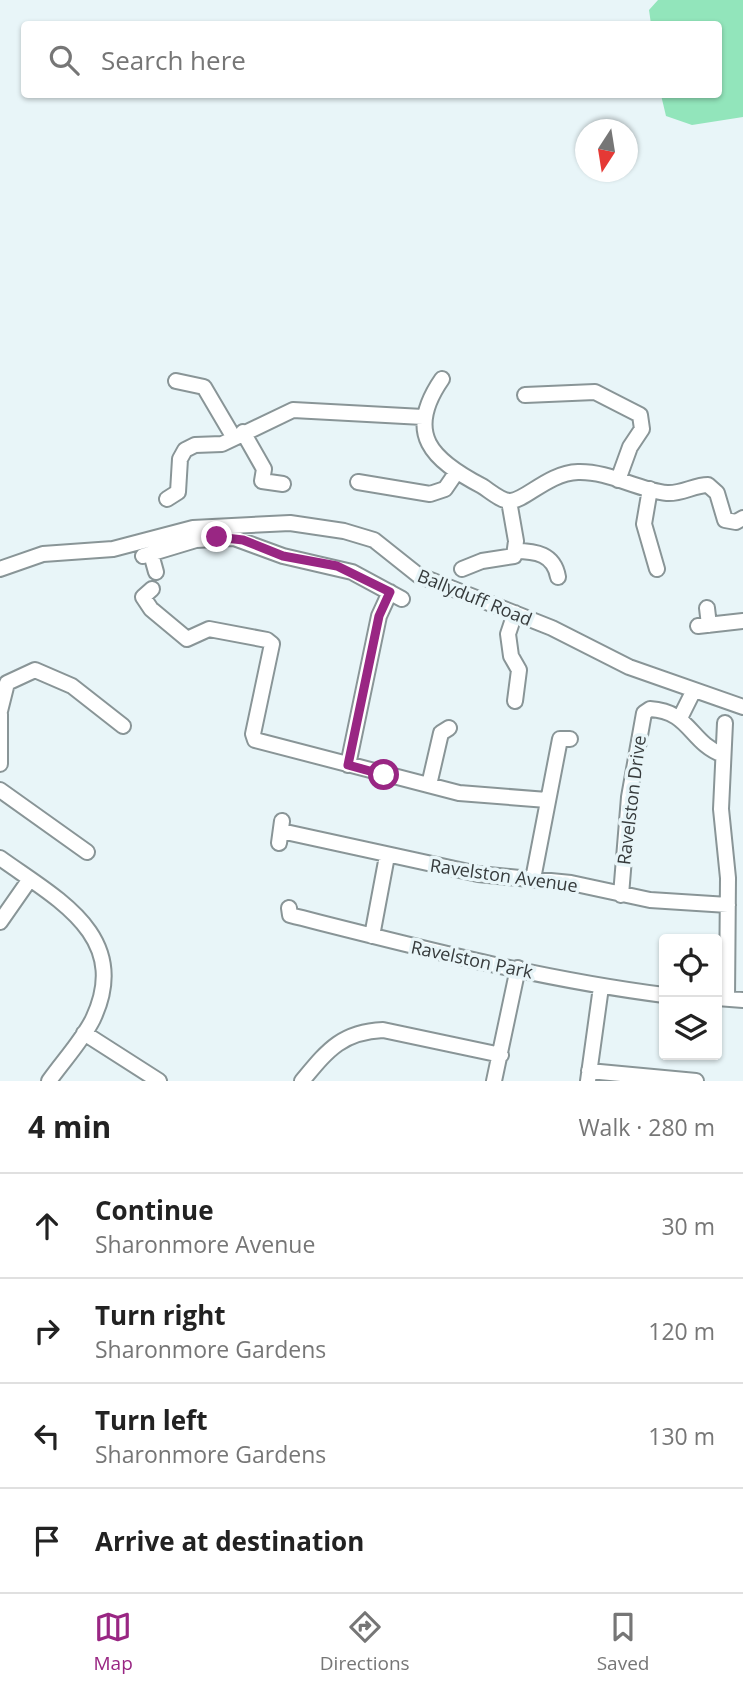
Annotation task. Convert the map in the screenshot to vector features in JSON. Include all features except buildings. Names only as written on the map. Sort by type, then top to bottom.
[{"type":"street","points":[[442,379],[431,395],[424,417],[432,451],[456,473],[509,501]]},
{"type":"street","points":[[176,381],[204,387],[264,469],[262,481],[284,484]]},
{"type":"street","points":[[524,397],[595,392],[640,415],[642,429],[630,447],[618,480]]},
{"type":"street","points":[[178,495],[180,459],[185,450],[195,446],[222,444],[301,409],[424,417]]},
{"type":"street","points":[[509,501],[561,474],[591,472],[650,489],[678,493],[708,485],[717,493],[725,520],[736,522],[743,519]]},
{"type":"street","points":[[358,482],[430,494],[445,489],[456,473]]},
{"type":"street","points":[[650,489],[643,524],[657,569]]},
{"type":"street","points":[[462,569],[482,561],[514,556],[509,501]]},
{"type":"street","name":"Ballyduff Road","points":[[0,569],[43,554],[113,549],[193,528],[290,523],[345,531],[374,540],[418,575],[515,613],[629,667],[743,707]]},
{"type":"street","points":[[156,572],[147,555],[196,540],[234,538],[283,556],[345,569],[396,595],[379,616],[348,765]]},
{"type":"street","points":[[515,551],[545,555],[553,562],[558,576]]},
{"type":"street","points":[[152,589],[143,597],[151,610],[187,639],[209,629],[272,643],[253,734],[256,740],[459,793],[547,800]]},
{"type":"street","points":[[707,608],[703,625],[743,621]]},
{"type":"street","points":[[515,613],[508,634],[511,656],[519,670],[515,701]]},
{"type":"street","points":[[0,764],[0,713],[5,676],[34,670],[50,674],[72,686],[123,726]]},
{"type":"street","points":[[694,691],[680,718],[688,724],[700,743],[723,755]]},
{"type":"street","name":"Ravelston Drive","points":[[621,895],[631,784],[641,721],[650,709],[680,718]]},
{"type":"street","points":[[725,723],[721,809],[729,905],[722,999],[743,1000]]},
{"type":"street","points":[[429,785],[441,733],[449,727]]},
{"type":"street","points":[[533,879],[560,739],[570,740]]},
{"type":"street","points":[[0,790],[87,852]]},
{"type":"street","name":"Ravelston Avenue","points":[[281,832],[478,874],[571,883],[621,895],[683,904],[729,905]]},
{"type":"street","points":[[372,936],[387,856]]},
{"type":"street","points":[[0,858],[75,913],[97,942],[104,980],[100,1001],[84,1033],[49,1081]]},
{"type":"street","points":[[0,922],[30,879]]},
{"type":"street","name":"Ravelston Park","points":[[289,908],[290,915],[372,936],[601,987],[659,994]]},
{"type":"street","points":[[494,1081],[518,968]]},
{"type":"street","points":[[601,987],[588,1076],[696,1081]]},
{"type":"street","points":[[302,1081],[327,1051],[349,1035],[367,1031],[383,1030],[501,1055]]},
{"type":"street","points":[[84,1033],[159,1081]]},
{"type":"green space","points":[[658,0],[743,0],[743,117],[692,125],[666,116],[662,98],[722,98],[722,21],[651,21],[649,10]]},
{"type":"route","points":[[217,537],[243,540],[283,556],[337,566],[390,592],[379,616],[348,765],[384,775]]}]
